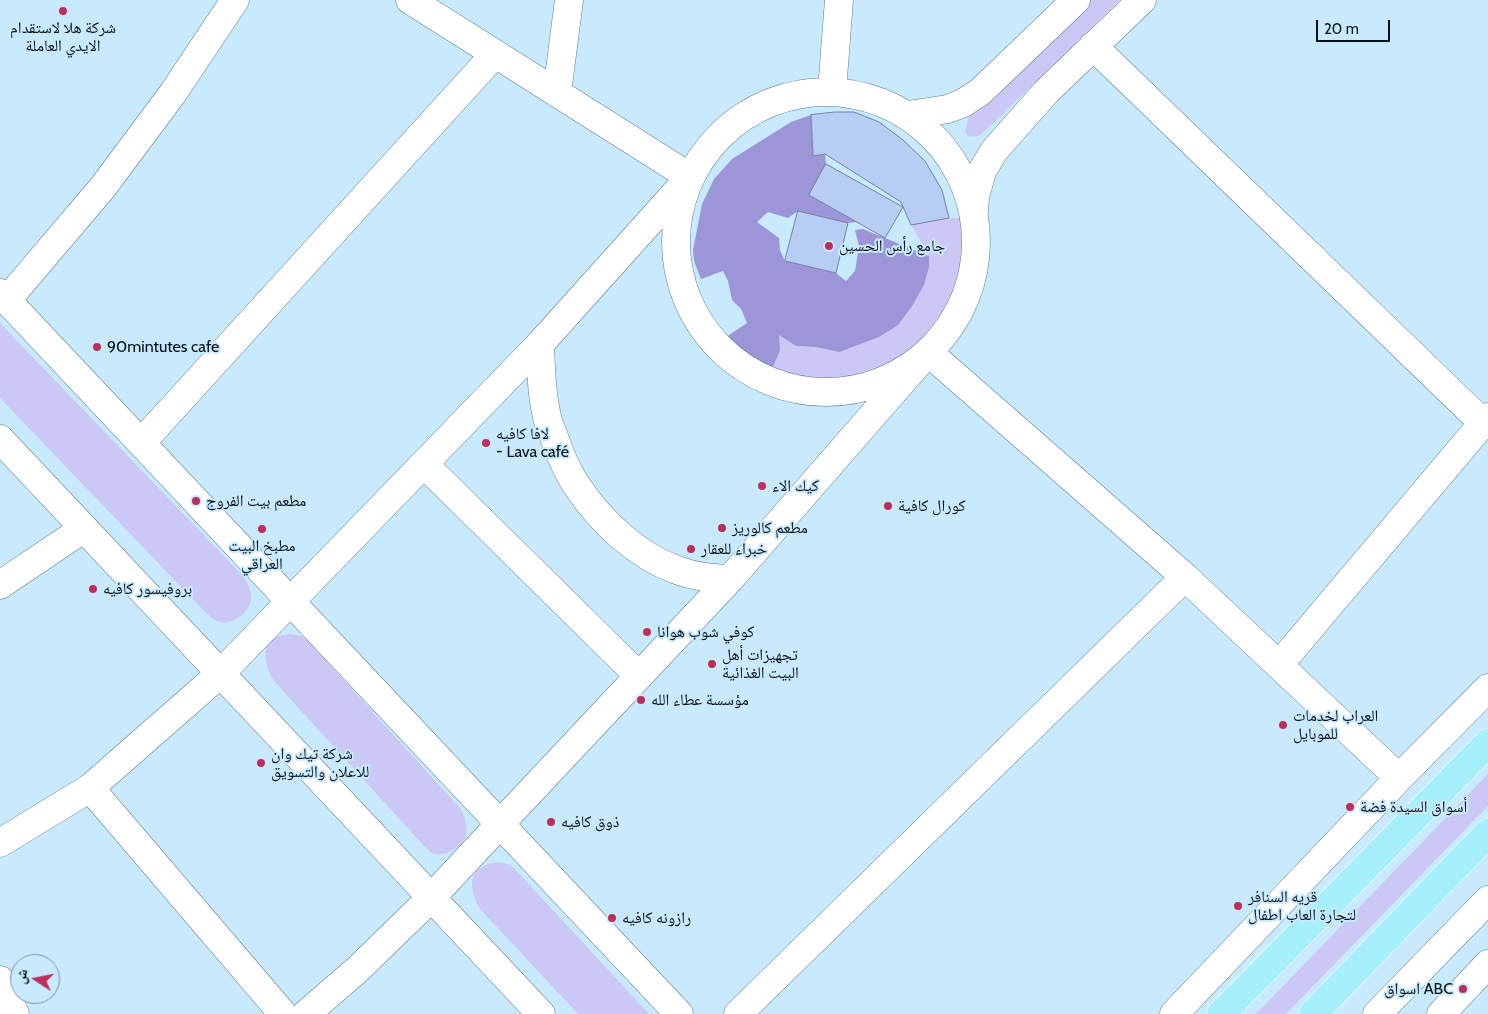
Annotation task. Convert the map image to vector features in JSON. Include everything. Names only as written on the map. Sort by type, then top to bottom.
[{"type":"main road","points":[[1221,1014],[1488,742]]},
{"type":"main road","points":[[1313,1014],[1488,833]]},
{"type":"street","points":[[235,0],[173,93],[103,187],[3,297],[679,1014]]},
{"type":"street","points":[[410,0],[690,177]]},
{"type":"street","points":[[557,93],[568,0]]},
{"type":"street","points":[[832,91],[839,0]]},
{"type":"street","points":[[908,115],[948,109],[963,103],[980,92],[1076,0]]},
{"type":"street","points":[[306,1014],[358,969],[431,898],[730,579],[952,324],[968,292],[975,256],[975,197],[982,171],[994,151],[1046,92],[1142,0]]},
{"type":"street","points":[[1093,46],[1485,420],[1279,665]]},
{"type":"street","points":[[141,443],[495,54]]},
{"type":"street","points":[[0,843],[90,788],[220,674],[540,344],[690,177],[715,140],[748,113],[789,96],[832,91],[872,98],[908,115],[932,135],[952,160],[966,189],[974,220]]},
{"type":"street","points":[[690,177],[678,216],[676,258],[686,299],[707,335],[736,364],[773,384],[814,392],[855,390],[894,376],[928,352]]},
{"type":"street","points":[[540,344],[541,375],[546,414],[559,453],[576,485],[598,514],[624,538],[649,557],[677,570],[702,577],[730,579]]},
{"type":"street","points":[[928,352],[1185,577],[1399,778]]},
{"type":"street","points":[[0,439],[541,1014]]},
{"type":"street","points":[[424,464],[638,675]]},
{"type":"street","points":[[0,585],[84,529]]},
{"type":"street","points":[[738,1014],[1185,577]]},
{"type":"street","points":[[1174,1014],[1399,778],[1488,688]]},
{"type":"street","points":[[90,788],[283,1014]]},
{"type":"street","points":[[1378,1014],[1488,900]]},
{"type":"street","points":[[1440,1014],[1488,964]]},
{"type":"street","points":[[0,980],[15,1014]]},
{"type":"shaded area","points":[[1089,0],[1120,0],[982,134],[968,136],[965,131],[969,116]]},
{"type":"shaded area","points":[[811,115],[813,156],[825,154],[826,164],[809,195],[857,222],[848,223],[798,211],[788,218],[768,212],[757,222],[779,238],[780,250],[785,261],[836,273],[846,281],[855,271],[859,246],[855,230],[863,229],[929,256],[929,267],[924,285],[912,306],[898,325],[879,337],[839,352],[816,347],[796,346],[779,335],[780,350],[773,367],[755,367],[734,354],[726,342],[729,335],[747,323],[741,309],[732,300],[728,281],[723,271],[701,279],[694,261],[693,250],[702,204],[714,179],[732,159],[791,122]]},
{"type":"shaded area","points":[[949,218],[960,218],[966,246],[965,278],[943,329],[892,372],[849,387],[820,386],[791,381],[755,367],[774,367],[779,335],[796,346],[816,347],[839,352],[929,267],[929,256],[911,225]]},
{"type":"shaded area","points":[[0,323],[244,577],[249,588],[251,600],[250,605],[243,614],[228,622],[222,622],[207,614],[0,398]]},
{"type":"shaded area","points":[[291,634],[301,636],[308,641],[461,809],[467,829],[464,839],[456,848],[447,853],[439,854],[433,854],[428,850],[274,681],[267,666],[266,649],[274,638]]},
{"type":"shaded area","points":[[1488,774],[1488,806],[1286,1014],[1256,1014]]},
{"type":"shaded area","points":[[498,862],[508,864],[514,868],[649,1014],[578,1014],[480,909],[473,893],[473,878],[481,868]]},
{"type":"building","points":[[854,112],[879,122],[903,140],[925,161],[942,190],[949,218],[911,225],[901,202],[825,154],[813,156],[811,115]]},
{"type":"building","points":[[826,164],[903,207],[885,238],[809,195]]},
{"type":"building","points":[[798,211],[848,223],[836,273],[785,261]]},
{"type":"place","name":"شركة هلا لاستقدام الايدي العاملة","points":[[63,11]]},
{"type":"place","name":"جامع رأس الحسين","points":[[829,246]]},
{"type":"place","name":"90mintutes cafe","points":[[97,347]]},
{"type":"place","name":"لافا كافيه - Lava café","points":[[486,443]]},
{"type":"place","name":"كيك الاء","points":[[762,486]]},
{"type":"place","name":"مطعم بيت الفروج","points":[[196,501]]},
{"type":"place","name":"كورال كافية","points":[[888,506]]},
{"type":"place","name":"مطعم كالوريز","points":[[722,528]]},
{"type":"place","name":"مطبخ البيت العراقي","points":[[262,529]]},
{"type":"place","name":"خبراء للعقار","points":[[691,549]]},
{"type":"place","name":"بروفيسور كافيه","points":[[93,589]]},
{"type":"place","name":"كوفي شوب هوانا","points":[[647,632]]},
{"type":"place","name":"تجهيزات أهل البيت الغذائية","points":[[712,664]]},
{"type":"place","name":"مؤسسة عطاء الله","points":[[641,700]]},
{"type":"place","name":"العراب لخدمات للموبايل","points":[[1283,725]]},
{"type":"place","name":"شركة تيك وان للاعلان والتسويق","points":[[261,763]]},
{"type":"place","name":"أسواق السيدة فضة","points":[[1350,807]]},
{"type":"place","name":"ذوق كافيه","points":[[551,822]]},
{"type":"place","name":"قريه السنافر لتجارة العاب اطفال","points":[[1238,906]]},
{"type":"place","name":"رازونه كافيه","points":[[612,918]]},
{"type":"place","name":"اسواق ABC","points":[[1463,989]]}]
